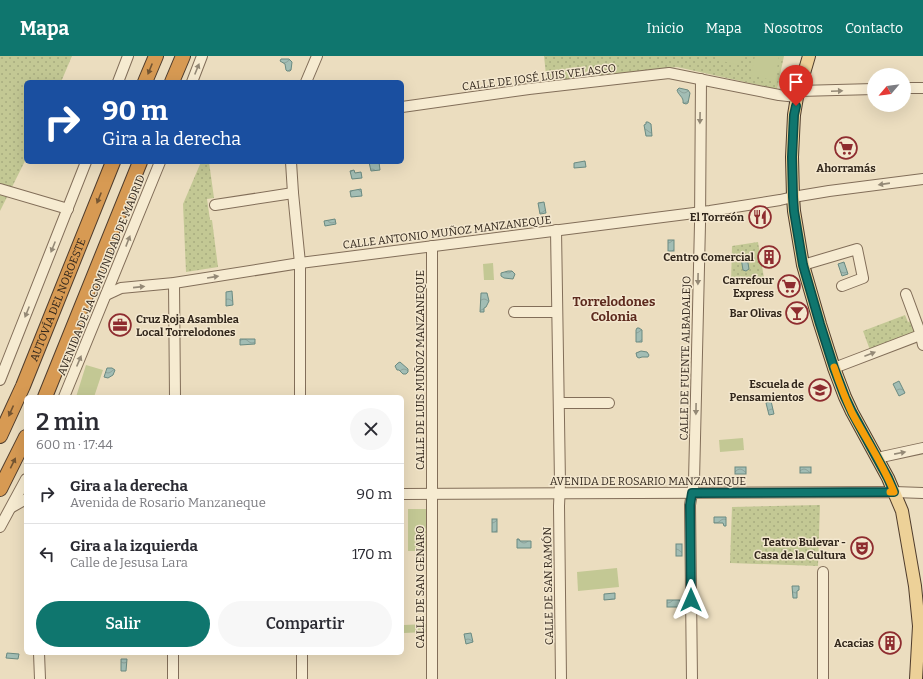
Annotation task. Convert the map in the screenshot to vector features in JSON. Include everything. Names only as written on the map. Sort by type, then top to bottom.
[{"type":"highway","points":[[146,80],[156,56]]},
{"type":"highway","points":[[173,80],[183,56]]},
{"type":"highway","name":"AUTOVÍA DEL NOROESTE","points":[[0,436],[23,386],[113,164]]},
{"type":"highway","points":[[46,395],[139,164]]},
{"type":"highway","points":[[0,489],[24,440]]},
{"type":"main road","points":[[809,56],[798,94],[794,115],[792,157],[794,211],[803,265],[820,324],[845,397],[888,478],[902,511],[919,586],[919,672]]},
{"type":"street","points":[[119,80],[128,56]]},
{"type":"street","points":[[193,80],[202,56]]},
{"type":"street","points":[[307,80],[316,56]]},
{"type":"street","name":"CALLE DE JOSÉ LUIS VELASCO","points":[[404,107],[529,89],[669,73],[779,96],[815,91],[867,89]]},
{"type":"street","name":"CALLE DE FUENTE ALBADALEJO","points":[[692,679],[690,505],[695,465],[701,79]]},
{"type":"street","points":[[911,88],[923,88]]},
{"type":"street","points":[[0,380],[85,164]]},
{"type":"street","name":"AVENIDA DE LA COMUNIDAD DE MADRID","points":[[65,395],[159,164]]},
{"type":"street","points":[[291,164],[300,263],[300,395]]},
{"type":"street","name":"CALLE ANTONIO MUÑOZ MANZANEQUE","points":[[106,295],[121,288],[174,283],[300,263],[699,212],[829,191],[923,179]]},
{"type":"street","points":[[0,189],[68,208]]},
{"type":"street","points":[[215,205],[293,193]]},
{"type":"street","name":"CALLE DE SAN RAMÓN","points":[[556,230],[561,679]]},
{"type":"street","name":"CALLE DE LUIS MUÑOZ MANZANEQUE","points":[[432,246],[432,494]]},
{"type":"street","points":[[803,265],[857,249],[863,278],[842,286]]},
{"type":"street","points":[[174,283],[175,395]]},
{"type":"street","points":[[834,368],[922,338],[906,294]]},
{"type":"street","points":[[514,312],[557,312]]},
{"type":"street","points":[[559,403],[609,403]]},
{"type":"street","points":[[877,458],[923,448]]},
{"type":"street","points":[[0,527],[24,483]]},
{"type":"street","name":"AVENIDA DE ROSARIO MANZANEQUE","points":[[404,494],[923,493]]},
{"type":"street","name":"CALLE DE SAN GENARO","points":[[432,494],[432,679]]},
{"type":"street","points":[[11,508],[24,500]]},
{"type":"street","points":[[823,572],[823,679]]},
{"type":"street","points":[[39,655],[40,679]]},
{"type":"street","points":[[172,679],[173,655]]},
{"type":"street","points":[[302,655],[302,679]]},
{"type":"green space","points":[[0,56],[72,56],[62,80],[24,80],[24,163],[0,211]]},
{"type":"green space","points":[[544,56],[784,56],[777,89],[677,67],[547,84]]},
{"type":"green space","points":[[717,56],[742,56],[740,65],[717,60]]},
{"type":"green space","points":[[755,56],[779,56],[775,81],[751,75]]},
{"type":"green space","points":[[200,164],[209,164],[214,198],[207,199],[210,220],[212,220],[218,267],[186,272],[183,204]]},
{"type":"green space","points":[[758,242],[764,278],[731,282],[732,246]]},
{"type":"green space","points":[[493,263],[494,280],[484,280],[483,264]]},
{"type":"green space","points":[[905,315],[908,322],[913,320],[918,332],[870,350],[863,331]]},
{"type":"green space","points":[[86,365],[103,370],[95,395],[77,395]]},
{"type":"green space","points":[[743,438],[744,450],[720,452],[719,440]]},
{"type":"green space","points":[[820,505],[818,566],[730,563],[732,507]]},
{"type":"green space","points":[[408,509],[426,509],[426,551],[408,551]]},
{"type":"green space","points":[[617,568],[619,587],[578,591],[577,572]]},
{"type":"green space","points":[[427,624],[427,632],[404,633],[404,625]]},
{"type":"water","points":[[281,59],[289,59],[292,62],[290,71],[286,70],[285,64],[280,61]]},
{"type":"water","points":[[679,88],[688,90],[690,93],[688,103],[683,103],[683,99],[677,90]]},
{"type":"water","points":[[646,122],[651,124],[652,136],[646,136],[644,125]]},
{"type":"water","points":[[585,161],[586,167],[574,168],[574,163]]},
{"type":"water","points":[[369,164],[379,164],[380,170],[371,171]]},
{"type":"water","points":[[354,170],[355,173],[361,172],[362,178],[352,179],[350,171]]},
{"type":"water","points":[[361,189],[362,196],[351,197],[350,191]]},
{"type":"water","points":[[544,202],[546,213],[540,214],[538,203]]},
{"type":"water","points":[[335,219],[336,224],[325,226],[324,221]]},
{"type":"water","points":[[668,240],[674,240],[674,251],[668,251]]},
{"type":"water","points":[[747,257],[749,269],[746,271],[743,270],[741,258]]},
{"type":"water","points":[[844,262],[848,274],[842,276],[838,264]]},
{"type":"water","points":[[512,271],[515,274],[513,279],[504,278],[501,276],[501,273]]},
{"type":"water","points":[[232,291],[233,305],[226,306],[226,292]]},
{"type":"water","points":[[481,293],[487,293],[489,301],[484,308],[484,312],[480,312]]},
{"type":"water","points":[[639,328],[642,330],[642,342],[636,342],[636,330]]},
{"type":"water","points":[[240,339],[255,339],[255,344],[240,345]]},
{"type":"water","points":[[641,351],[647,352],[649,355],[648,357],[637,357],[636,353]]},
{"type":"water","points":[[400,362],[408,369],[406,374],[403,374],[397,370],[395,366]]},
{"type":"water","points":[[107,368],[112,368],[115,370],[113,375],[108,378],[104,377]]},
{"type":"water","points":[[899,381],[905,393],[899,396],[893,384]]},
{"type":"water","points":[[771,401],[774,414],[769,415],[766,403]]},
{"type":"water","points":[[735,467],[746,467],[746,474],[735,474]]},
{"type":"water","points":[[800,467],[811,467],[811,473],[800,473]]},
{"type":"water","points":[[714,517],[726,517],[726,526],[724,526],[723,523],[714,523]]},
{"type":"water","points":[[492,519],[497,519],[497,532],[492,532]]},
{"type":"water","points":[[517,539],[520,541],[531,541],[531,548],[517,548]]},
{"type":"water","points":[[676,544],[682,544],[682,556],[676,556]]},
{"type":"water","points":[[792,586],[799,586],[797,598],[793,598]]},
{"type":"water","points":[[615,593],[615,599],[604,600],[604,594]]},
{"type":"water","points":[[667,600],[680,600],[680,607],[667,607]]},
{"type":"water","points":[[471,633],[473,642],[466,644],[464,634]]},
{"type":"water","points":[[7,653],[19,654],[18,659],[6,658]]},
{"type":"water","points":[[121,659],[127,659],[126,671],[121,671]]},
{"type":"slow traffic","points":[[834,367],[852,412],[894,492],[890,492]]},
{"type":"place","name":"Ahorramás","points":[[846,148]]},
{"type":"place","name":"El Torreón","points":[[760,217]]},
{"type":"place","name":"Centro Comercial","points":[[769,257]]},
{"type":"place","name":"Carrefour Express","points":[[789,286]]},
{"type":"place","name":"Bar Olivas","points":[[797,313]]},
{"type":"place","name":"Cruz Roja Asamblea Local Torrelodones","points":[[120,325]]},
{"type":"place","name":"Escuela de Pensamientos","points":[[820,390]]},
{"type":"place","name":"Teatro Bulevar - Casa de la Cultura","points":[[862,548]]},
{"type":"place","name":"Acacias","points":[[890,643]]},
{"type":"district","name":"Torrelodones Colonia","points":[[614,308]]},
{"type":"route","points":[[691,600],[690,505],[692,493],[894,492],[845,397],[834,368],[803,265],[793,197],[792,157],[794,115],[796,106]]}]
